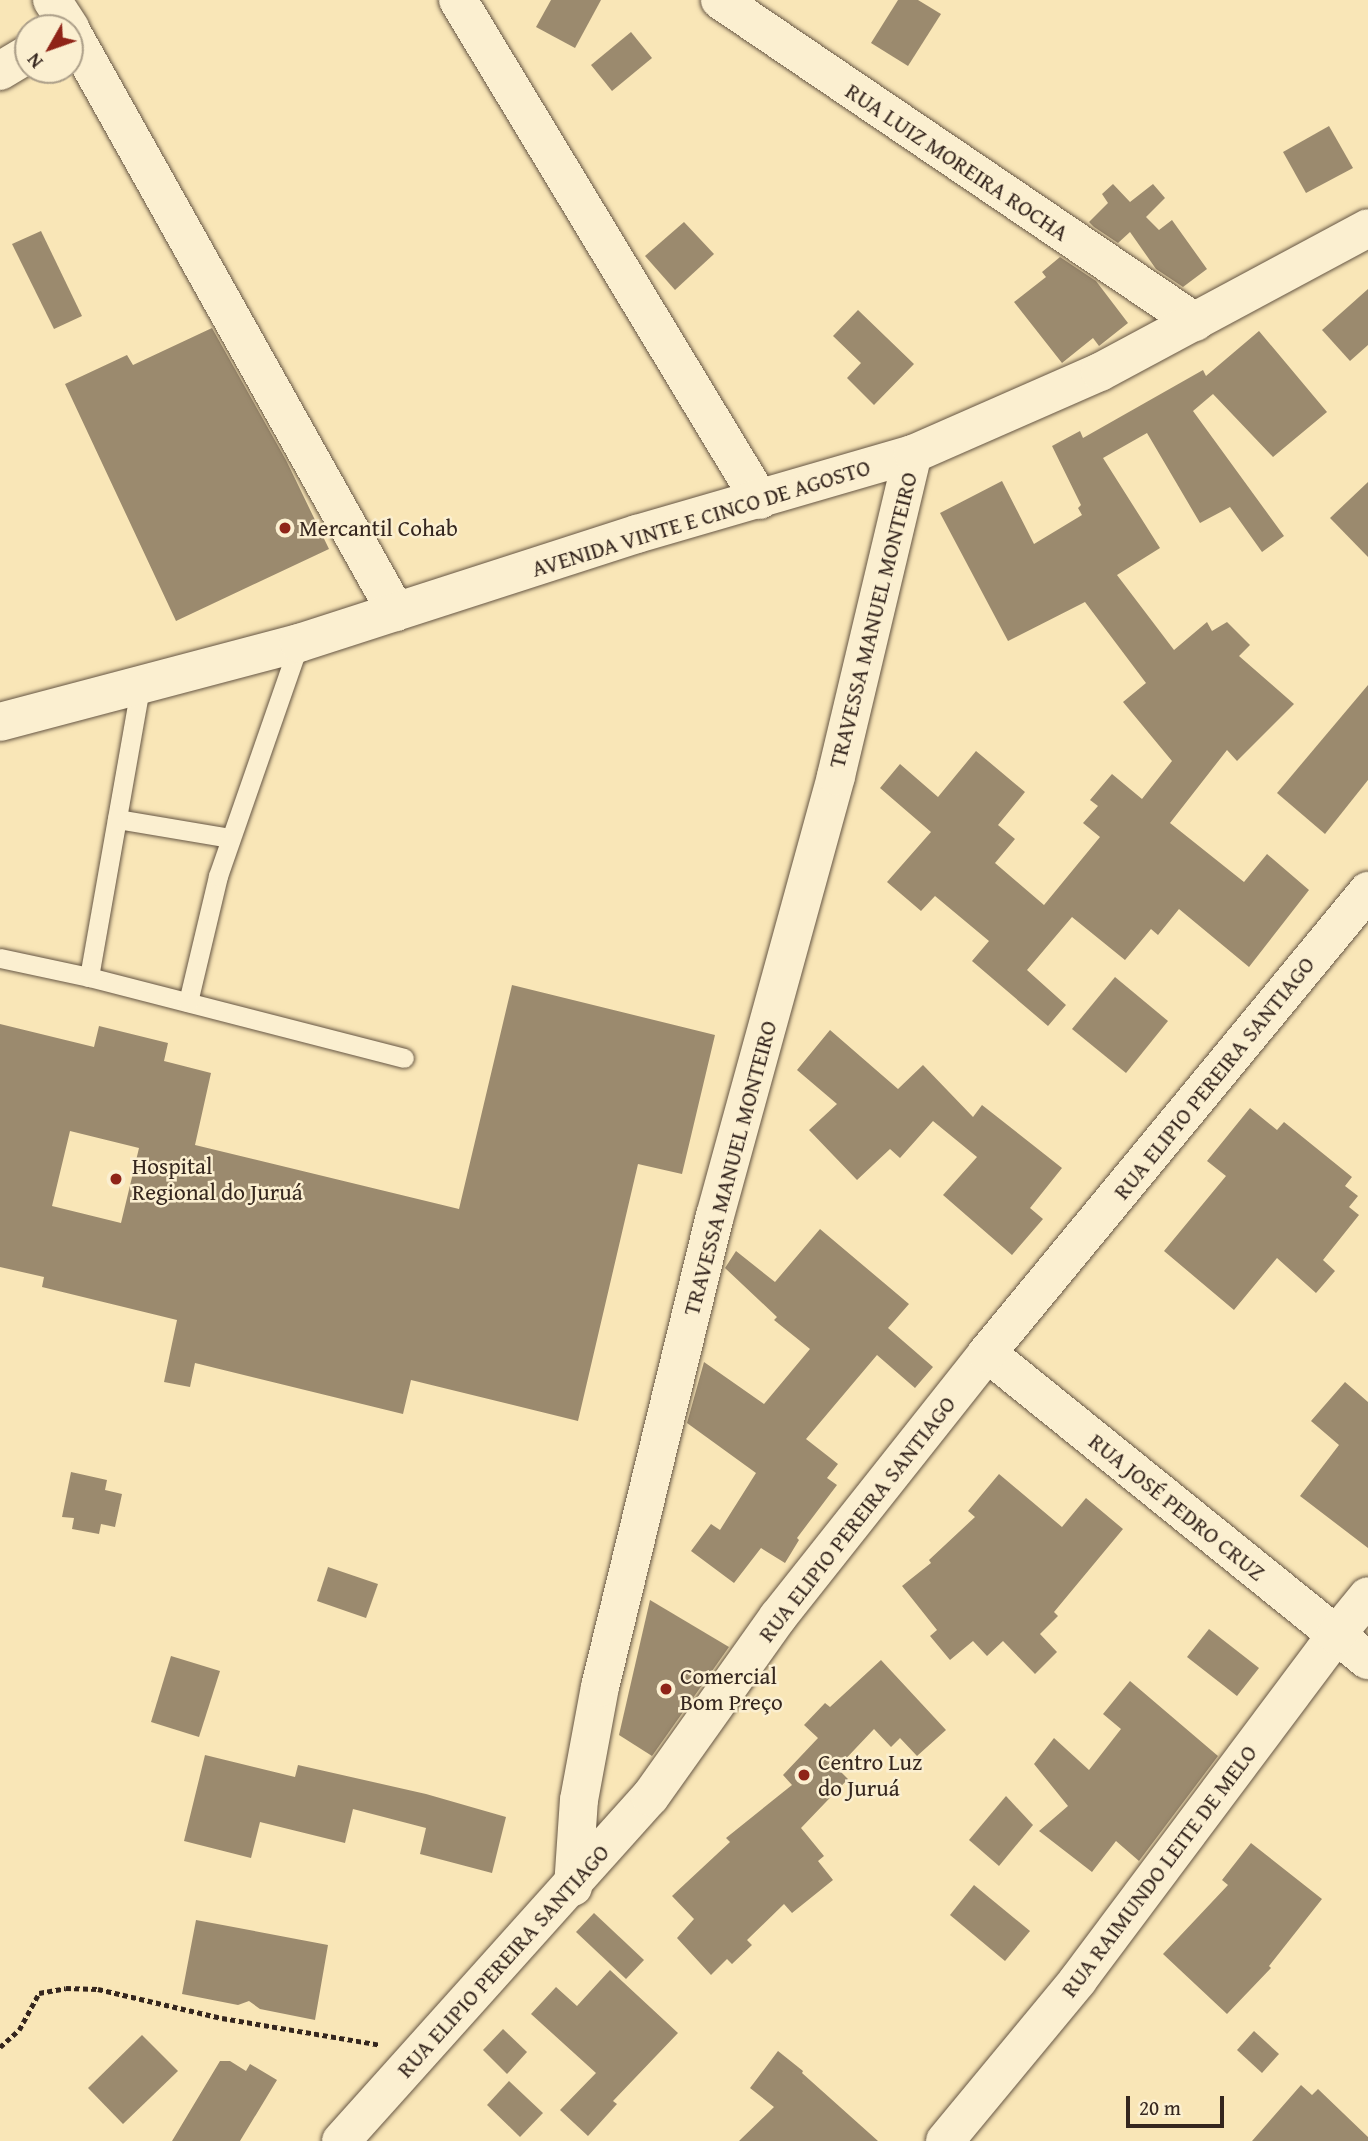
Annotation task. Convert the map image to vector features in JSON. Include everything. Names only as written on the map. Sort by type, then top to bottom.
[{"type":"street","points":[[458,0],[760,500]]},
{"type":"street","name":"RUA LUIZ MOREIRA ROCHA","points":[[720,0],[1195,323]]},
{"type":"street","points":[[84,54],[396,612]]},
{"type":"street","name":"AVENIDA VINTE E CINCO DE AGOSTO","points":[[0,722],[299,643],[637,534],[913,454],[1100,372],[1368,228]]},
{"type":"street","name":"TRAVESSA MANUEL MONTEIRO","points":[[573,1887],[579,1800],[600,1687],[715,1216],[836,776],[913,454]]},
{"type":"street","name":"RUA ELIPIO PEREIRA SANTIAGO","points":[[341,2141],[419,2052],[573,1887],[650,1797],[778,1617],[987,1353],[1368,891]]},
{"type":"street","name":"RUA JOSÉ PEDRO CRUZ","points":[[987,1353],[1368,1660]]},
{"type":"street","name":"RUA RAIMUNDO LEITE DE MELO","points":[[945,2141],[1079,1980],[1336,1635],[1368,1596]]},
{"type":"lane","points":[[188,1002],[230,838],[299,643]]},
{"type":"lane","points":[[89,977],[141,683]]},
{"type":"lane","points":[[117,819],[230,838]]},
{"type":"lane","points":[[0,958],[89,977],[404,1058]]},
{"type":"path","points":[[0,2047],[19,2030],[39,1993],[66,1987],[98,1989],[222,2018],[419,2052]]},
{"type":"building","points":[[551,0],[601,0],[575,48],[536,27]]},
{"type":"building","points":[[898,0],[918,0],[941,14],[908,66],[871,43]]},
{"type":"building","points":[[631,32],[652,58],[612,91],[591,65]]},
{"type":"building","points":[[1329,126],[1353,168],[1306,193],[1283,152]]},
{"type":"building","points":[[1113,184],[1130,202],[1153,184],[1165,198],[1146,217],[1159,230],[1172,220],[1207,269],[1183,287],[1156,269],[1130,232],[1118,243],[1094,227],[1089,222],[1108,203],[1102,194]]},
{"type":"building","points":[[684,222],[714,254],[675,290],[645,256]]},
{"type":"building","points":[[41,231],[82,316],[54,329],[12,244]]},
{"type":"building","points":[[1060,257],[1096,281],[1128,323],[1099,346],[1093,338],[1062,363],[1014,302],[1046,277],[1042,272]]},
{"type":"building","points":[[1368,289],[1368,345],[1350,361],[1322,330]]},
{"type":"building","points":[[858,310],[914,364],[874,405],[847,378],[861,363],[833,336]]},
{"type":"building","points":[[212,328],[286,460],[329,549],[176,621],[65,384],[127,355],[133,365]]},
{"type":"building","points":[[1259,331],[1327,412],[1273,457],[1213,394],[1193,411],[1284,536],[1262,552],[1230,507],[1200,523],[1147,433],[1103,458],[1160,548],[1117,575],[1174,650],[1207,622],[1212,631],[1227,622],[1250,645],[1239,656],[1294,704],[1237,761],[1227,750],[1170,823],[1244,882],[1267,854],[1309,890],[1249,967],[1179,909],[1158,935],[1151,929],[1125,960],[1072,917],[1027,970],[1066,1005],[1048,1026],[972,961],[989,941],[935,896],[921,911],[887,882],[931,832],[880,788],[900,764],[938,797],[976,751],[1025,792],[998,825],[1015,839],[995,863],[1044,905],[1100,837],[1083,823],[1098,806],[1090,800],[1112,774],[1142,799],[1172,761],[1123,702],[1146,683],[1085,602],[1008,641],[940,513],[1002,481],[1034,544],[1082,515],[1078,508],[1081,505],[1052,446],[1080,431],[1083,438],[1203,370],[1206,376]]},
{"type":"building","points":[[1368,482],[1368,557],[1330,518]]},
{"type":"building","points":[[1368,685],[1368,780],[1325,834],[1277,793]]},
{"type":"building","points":[[1115,977],[1168,1021],[1126,1073],[1072,1029]]},
{"type":"building","points":[[512,985],[715,1035],[682,1174],[638,1164],[578,1421],[411,1380],[403,1414],[195,1363],[190,1387],[164,1382],[177,1320],[42,1287],[44,1277],[0,1267],[0,1024],[94,1047],[99,1026],[168,1043],[164,1061],[211,1073],[195,1145],[459,1209]],"holes":[[[70,1131],[139,1148],[121,1223],[52,1206]]]},
{"type":"building","points":[[830,1030],[898,1089],[923,1065],[973,1117],[982,1105],[1062,1168],[1030,1208],[1043,1219],[1012,1255],[943,1195],[977,1157],[933,1121],[900,1158],[890,1149],[857,1180],[809,1130],[837,1104],[797,1070]]},
{"type":"building","points":[[1250,1108],[1277,1130],[1284,1122],[1352,1177],[1345,1186],[1358,1196],[1349,1207],[1359,1215],[1323,1260],[1335,1271],[1316,1293],[1277,1258],[1234,1310],[1164,1251],[1226,1176],[1207,1161]]},
{"type":"building","points":[[820,1229],[909,1304],[888,1328],[933,1367],[915,1388],[877,1355],[806,1439],[838,1464],[827,1478],[837,1485],[797,1538],[799,1540],[785,1563],[761,1548],[734,1583],[691,1551],[711,1524],[720,1530],[756,1473],[687,1423],[704,1362],[764,1404],[810,1349],[774,1320],[777,1317],[725,1268],[736,1251],[775,1282]]},
{"type":"building","points":[[1345,1382],[1368,1402],[1368,1548],[1300,1496],[1339,1445],[1311,1421]]},
{"type":"building","points":[[71,1472],[107,1480],[105,1490],[122,1494],[115,1527],[101,1524],[99,1534],[72,1529],[74,1518],[62,1517]]},
{"type":"building","points":[[999,1474],[1062,1527],[1086,1498],[1123,1529],[1054,1612],[1058,1616],[1040,1634],[1057,1652],[1035,1674],[1003,1641],[987,1656],[973,1641],[950,1660],[930,1636],[937,1630],[902,1586],[931,1563],[929,1560],[975,1517],[968,1511]]},
{"type":"building","points":[[328,1567],[378,1584],[366,1618],[317,1601]]},
{"type":"building","points":[[650,1600],[729,1647],[652,1756],[619,1735]]},
{"type":"building","points":[[1209,1629],[1259,1668],[1237,1696],[1187,1657]]},
{"type":"building","points":[[171,1656],[220,1671],[199,1737],[151,1722]]},
{"type":"building","points":[[881,1660],[946,1730],[917,1756],[900,1738],[891,1747],[874,1729],[837,1768],[848,1779],[801,1828],[824,1856],[818,1861],[833,1880],[792,1913],[784,1904],[747,1940],[752,1945],[732,1964],[727,1959],[711,1975],[677,1938],[694,1919],[672,1896],[730,1842],[726,1838],[792,1785],[783,1775],[818,1738],[804,1725],[825,1703],[830,1707]]},
{"type":"building","points":[[1130,1681],[1218,1756],[1139,1861],[1116,1841],[1092,1872],[1039,1831],[1068,1806],[1034,1764],[1054,1738],[1089,1770],[1121,1729],[1103,1714]]},
{"type":"building","points":[[205,1755],[295,1777],[298,1765],[426,1794],[506,1817],[492,1873],[420,1854],[426,1828],[353,1809],[345,1843],[260,1822],[251,1858],[184,1841]]},
{"type":"building","points":[[1006,1796],[1033,1825],[999,1866],[969,1840]]},
{"type":"building","points":[[1251,1843],[1322,1899],[1269,1966],[1271,1968],[1227,2014],[1163,1954],[1228,1885],[1222,1880]]},
{"type":"building","points":[[974,1885],[1030,1931],[1005,1961],[950,1915]]},
{"type":"building","points":[[594,1913],[644,1960],[626,1979],[576,1932]]},
{"type":"building","points":[[196,1920],[328,1945],[315,2020],[260,2009],[249,2001],[238,2005],[182,1994]]},
{"type":"building","points":[[610,1970],[678,2033],[613,2101],[617,2104],[588,2136],[560,2110],[596,2073],[531,2014],[556,1987],[577,2006]]},
{"type":"building","points":[[503,2029],[527,2052],[507,2074],[483,2050]]},
{"type":"building","points":[[1254,2031],[1279,2054],[1262,2073],[1237,2050]]},
{"type":"building","points":[[142,2035],[178,2071],[123,2124],[88,2088]]},
{"type":"building","points":[[778,2051],[878,2141],[739,2141],[774,2107],[750,2088]]},
{"type":"building","points":[[220,2061],[230,2061],[246,2071],[250,2064],[277,2080],[240,2141],[172,2141]]},
{"type":"building","points":[[509,2081],[543,2113],[520,2137],[487,2105]]},
{"type":"building","points":[[1301,2085],[1312,2095],[1318,2089],[1368,2137],[1368,2141],[1252,2141]]},
{"type":"place","name":"Mercantil Cohab","points":[[285,528]]},
{"type":"place","name":"Hospital Regional do Juruá","points":[[116,1179]]},
{"type":"place","name":"Comercial Bom Preço","points":[[666,1689]]},
{"type":"place","name":"Centro Luz do Juruá","points":[[804,1775]]}]
